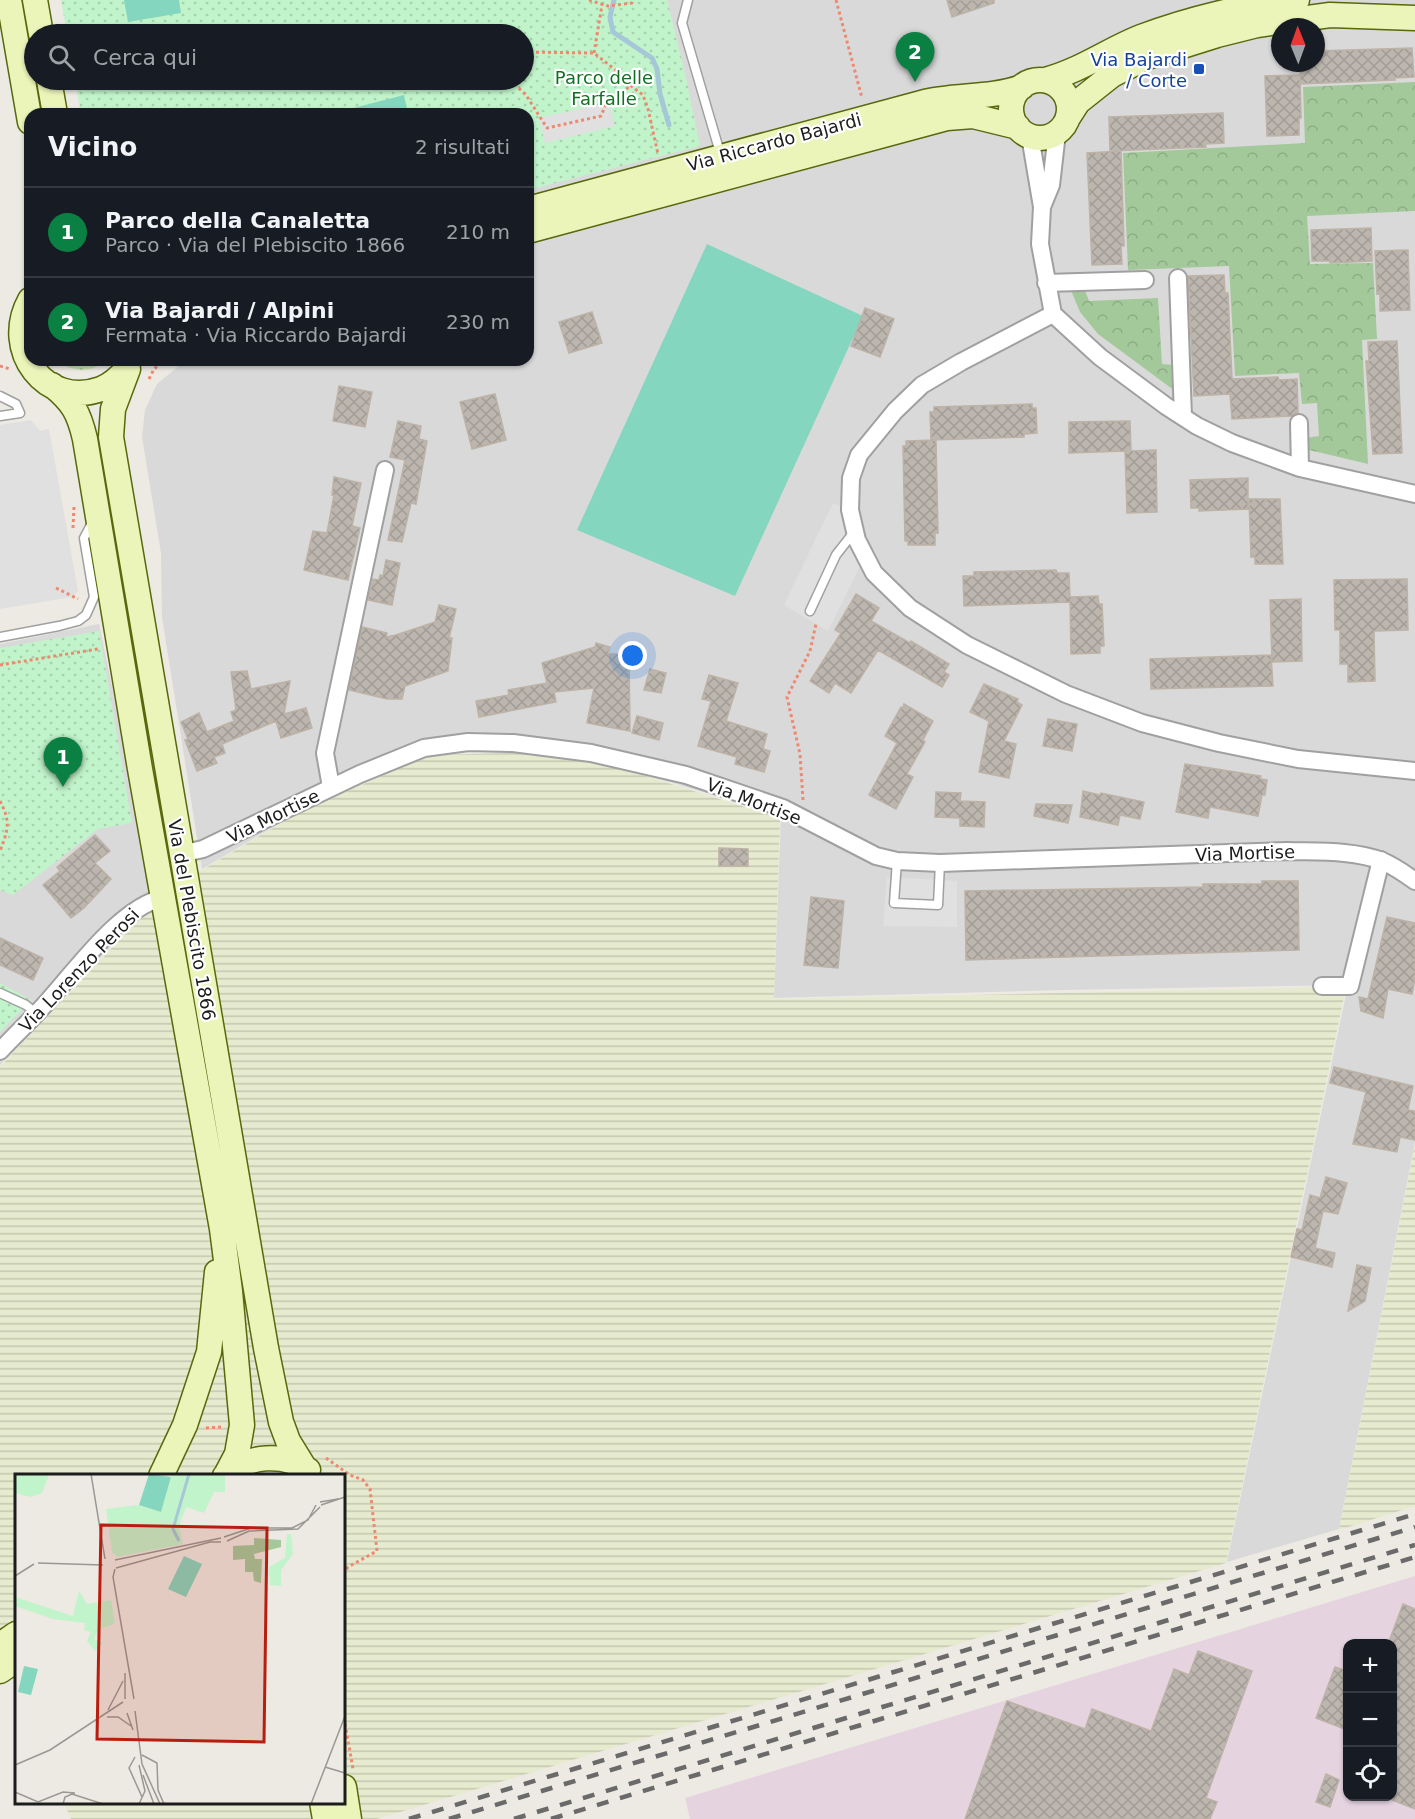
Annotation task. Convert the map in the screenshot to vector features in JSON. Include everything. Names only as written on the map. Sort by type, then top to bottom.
[{"type":"main road","points":[[9,0],[24,87]]},
{"type":"main road","points":[[35,0],[39,24]]},
{"type":"main road","name":"Via Riccardo Bajardi","points":[[534,207],[940,98],[1005,93],[1065,75],[1141,37],[1254,3],[1298,0]]},
{"type":"main road","points":[[1063,124],[1078,102],[1118,71],[1147,57],[1217,35],[1257,25],[1330,15],[1415,18]]},
{"type":"main road","points":[[1024,131],[1012,114],[1011,106],[1013,99],[1034,83],[1059,87],[1065,93],[1070,108],[1063,124]]},
{"type":"main road","points":[[24,90],[28,108]]},
{"type":"main road","points":[[51,90],[54,108]]},
{"type":"main road","name":"Via Riccardo Bajardi","points":[[534,229],[947,118],[974,116],[1044,138],[1063,124]]},
{"type":"main road","points":[[10,336],[24,313]]},
{"type":"main road","name":"Via del Plebiscito 1866","points":[[10,336],[24,353]]},
{"type":"main road","name":"Via del Plebiscito 1866","points":[[31,366],[39,376],[68,398],[81,422],[222,1229],[242,1425],[237,1454],[226,1474]]},
{"type":"main road","points":[[52,385],[68,391],[101,389],[135,367]]},
{"type":"main road","name":"Via del Plebiscito 1866","points":[[135,367],[112,409],[111,436],[181,854],[279,1412],[288,1441],[314,1466]]},
{"type":"main road","points":[[161,1474],[185,1425],[209,1352],[222,1229]]},
{"type":"main road","points":[[226,1474],[241,1464],[257,1459],[273,1458],[314,1466]]},
{"type":"main road","points":[[0,1645],[15,1635]]},
{"type":"main road","points":[[0,1671],[15,1661]]},
{"type":"street","points":[[1042,207],[1051,185],[1063,124]]},
{"type":"street","points":[[1024,131],[1042,207],[1040,244],[1053,314],[1100,357],[1183,417],[1232,442],[1300,468],[1415,494]]},
{"type":"street","points":[[1178,278],[1183,417]]},
{"type":"street","points":[[1046,283],[1145,280]]},
{"type":"street","points":[[1053,314],[922,385],[895,411],[859,455],[851,478],[850,510],[857,540],[874,573],[910,608],[967,645],[1066,694],[1142,723],[1219,743],[1298,759],[1415,771]]},
{"type":"street","points":[[1299,423],[1300,468]]},
{"type":"street","points":[[331,787],[326,753],[385,470]]},
{"type":"street","name":"Via Mortise","points":[[181,854],[203,849],[331,787],[424,748],[468,742],[513,743],[591,753],[686,775],[783,808],[815,822],[876,856],[897,861],[940,863],[1287,851],[1334,852],[1381,860],[1396,867],[1415,881]]},
{"type":"street","points":[[1322,986],[1350,986],[1381,860]]},
{"type":"street","name":"Via Lorenzo Perosi","points":[[0,1051],[37,1014],[120,922],[140,906],[163,898]]},
{"type":"lane","points":[[688,0],[682,23],[721,157]]},
{"type":"lane","points":[[0,396],[16,404],[20,413],[0,416]]},
{"type":"lane","points":[[0,637],[59,626],[78,621],[86,615],[94,597],[84,538],[96,512]]},
{"type":"lane","points":[[810,611],[836,555],[855,532]]},
{"type":"lane","points":[[897,861],[894,903],[938,905],[940,863]]},
{"type":"lane","points":[[0,993],[26,1005],[37,1014]]},
{"type":"path","points":[[589,0],[608,6],[632,3],[633,0]]},
{"type":"path","points":[[836,0],[867,117]]},
{"type":"path","points":[[594,53],[602,5]]},
{"type":"path","points":[[534,52],[594,53],[623,76],[643,95],[663,173]]},
{"type":"path","points":[[521,90],[547,128],[601,116],[608,99],[623,93],[630,85]]},
{"type":"path","points":[[135,367],[154,369],[158,366]]},
{"type":"path","points":[[56,588],[77,600]]},
{"type":"path","points":[[803,805],[800,754],[787,697],[810,651],[816,624]]},
{"type":"path","points":[[0,665],[106,647]]},
{"type":"path","points":[[0,801],[7,816],[8,831],[0,851]]},
{"type":"path","points":[[314,1466],[363,1480],[370,1489],[377,1551],[348,1567],[345,1572]]},
{"type":"path","points":[[345,1737],[348,1793]]},
{"type":"shaded area","points":[[431,0],[1415,0],[1415,1142],[1339,1529],[1227,1562],[1348,985],[774,998],[781,816],[591,758],[512,748],[428,754],[295,814],[202,869],[162,617],[161,553],[142,437],[145,410],[157,384],[179,366],[534,366],[534,108],[527,108],[525,90],[534,90],[534,24],[175,24]]},
{"type":"shaded area","points":[[609,102],[615,126],[545,143],[539,118]]},
{"type":"shaded area","points":[[31,420],[40,431],[49,429],[78,591],[72,597],[0,609],[0,425]]},
{"type":"shaded area","points":[[833,503],[850,510],[865,557],[828,631],[784,605]]},
{"type":"shaded area","points":[[99,624],[156,898],[0,1065],[0,644]]},
{"type":"shaded area","points":[[887,877],[957,881],[957,927],[883,926]]},
{"type":"shaded area","points":[[1415,1576],[1415,1819],[690,1819],[685,1798]]},
{"type":"green space","name":"Parco delle Farfalle","points":[[61,0],[667,0],[700,146],[534,188],[534,108],[80,108],[77,90],[534,90],[534,24],[65,24]]},
{"type":"green space","points":[[124,0],[179,0],[181,13],[128,22]]},
{"type":"green space","points":[[1415,82],[1415,211],[1307,216],[1310,264],[1373,263],[1377,339],[1362,340],[1368,464],[1305,449],[1305,438],[1319,436],[1317,403],[1302,404],[1299,373],[1235,376],[1229,266],[1128,270],[1123,153],[1305,143],[1303,87]]},
{"type":"green space","points":[[404,95],[407,108],[353,108]]},
{"type":"green space","points":[[707,244],[863,316],[735,596],[577,530]]},
{"type":"green space","points":[[1070,288],[1084,288],[1089,301],[1158,298],[1162,364],[1174,365],[1175,391],[1098,334],[1080,312]]},
{"type":"green space","points":[[66,366],[99,366],[81,370]]},
{"type":"green space","points":[[99,631],[132,823],[98,829],[13,895],[0,890],[0,648]]},
{"type":"green space","points":[[512,753],[591,759],[780,818],[774,999],[1346,987],[1226,1563],[377,1819],[71,1819],[64,1804],[345,1804],[345,1474],[15,1474],[15,1677],[13,1671],[0,1679],[0,1067],[157,900],[180,883],[295,815],[428,755]]},
{"type":"green space","points":[[0,983],[31,1000],[0,1032]]},
{"type":"green space","points":[[1415,1145],[1415,1506],[1339,1530]]},
{"type":"building","points":[[947,0],[994,0],[994,3],[952,17]]},
{"type":"building","points":[[1412,48],[1414,77],[1395,78],[1395,80],[1300,84],[1300,72],[1325,72],[1325,51]]},
{"type":"building","points":[[1300,75],[1299,135],[1267,136],[1265,76]]},
{"type":"building","points":[[1223,113],[1224,143],[1205,144],[1206,147],[1110,151],[1109,117]]},
{"type":"building","points":[[1121,151],[1124,246],[1121,246],[1122,264],[1092,265],[1087,153]]},
{"type":"building","points":[[1371,228],[1372,261],[1330,263],[1330,261],[1312,261],[1311,230]]},
{"type":"building","points":[[1408,250],[1410,310],[1380,311],[1375,251]]},
{"type":"building","points":[[1224,275],[1225,293],[1228,293],[1232,379],[1278,377],[1279,380],[1297,379],[1298,413],[1291,416],[1232,419],[1230,394],[1194,396],[1188,276]]},
{"type":"building","points":[[865,308],[894,319],[880,357],[851,346]]},
{"type":"building","points":[[592,312],[602,343],[569,353],[559,322]]},
{"type":"building","points":[[1397,341],[1402,453],[1373,454],[1366,361],[1369,361],[1368,342]]},
{"type":"building","points":[[339,386],[372,392],[365,427],[333,421]]},
{"type":"building","points":[[495,394],[506,440],[472,449],[460,402]]},
{"type":"building","points":[[1032,404],[1032,408],[1036,408],[1037,433],[1024,434],[1024,437],[931,440],[930,412],[934,412],[934,407]]},
{"type":"building","points":[[398,421],[421,426],[419,439],[427,441],[416,504],[411,503],[402,542],[388,540],[405,460],[390,457]]},
{"type":"building","points":[[1130,421],[1131,451],[1156,450],[1157,512],[1127,513],[1125,451],[1069,453],[1069,422]]},
{"type":"building","points":[[936,440],[938,533],[935,533],[935,545],[908,545],[908,541],[905,541],[903,446],[906,446],[906,441]]},
{"type":"building","points":[[334,477],[361,483],[352,526],[360,528],[348,580],[304,570],[313,531],[327,533],[334,495],[332,495]]},
{"type":"building","points":[[1248,478],[1248,509],[1199,511],[1199,508],[1191,508],[1190,480]]},
{"type":"building","points":[[1249,499],[1280,499],[1283,564],[1255,564],[1255,557],[1251,557]]},
{"type":"building","points":[[386,560],[400,563],[392,605],[368,600],[373,579],[379,580],[380,575],[383,576]]},
{"type":"building","points":[[1056,570],[1057,573],[1069,573],[1070,597],[1098,596],[1099,604],[1102,604],[1104,646],[1100,646],[1100,653],[1071,654],[1070,602],[964,606],[963,576],[974,576],[974,572]]},
{"type":"building","points":[[1407,579],[1408,630],[1374,631],[1375,681],[1348,682],[1348,664],[1340,664],[1340,630],[1335,630],[1334,580]]},
{"type":"building","points":[[856,594],[879,608],[871,621],[949,664],[944,672],[949,675],[942,687],[878,650],[851,693],[835,683],[829,693],[810,681],[841,633],[835,630]]},
{"type":"building","points":[[1301,599],[1302,661],[1272,662],[1270,600]]},
{"type":"building","points":[[439,605],[456,609],[449,638],[452,638],[448,671],[405,686],[402,699],[387,699],[349,690],[362,627],[387,633],[386,637],[396,635],[435,622]]},
{"type":"building","points":[[596,643],[610,647],[608,654],[629,654],[630,731],[587,723],[594,688],[554,692],[556,702],[479,717],[476,701],[509,695],[508,690],[547,683],[542,663],[595,647]]},
{"type":"building","points":[[1271,655],[1273,686],[1151,689],[1150,659]]},
{"type":"building","points":[[650,669],[666,673],[661,693],[644,690]]},
{"type":"building","points":[[247,671],[251,689],[290,681],[284,714],[306,708],[312,728],[281,738],[276,721],[222,744],[225,753],[214,757],[217,763],[197,771],[181,722],[199,713],[207,732],[234,721],[231,712],[236,710],[231,672]]},
{"type":"building","points":[[709,675],[738,683],[726,721],[767,734],[763,749],[770,751],[764,772],[735,764],[737,757],[698,746],[711,701],[702,699]]},
{"type":"building","points":[[984,684],[1018,699],[1017,702],[1022,705],[1004,741],[1016,744],[1009,778],[979,772],[989,721],[970,712]]},
{"type":"building","points":[[904,704],[933,721],[923,740],[925,742],[907,774],[913,777],[896,809],[869,795],[897,743],[885,736]]},
{"type":"building","points":[[637,716],[663,723],[659,740],[632,733]]},
{"type":"building","points":[[1048,719],[1077,724],[1072,751],[1043,746]]},
{"type":"building","points":[[1185,764],[1261,776],[1260,779],[1267,780],[1258,816],[1210,807],[1208,818],[1176,812]]},
{"type":"building","points":[[1083,791],[1144,802],[1140,819],[1120,815],[1118,825],[1080,817]]},
{"type":"building","points":[[936,792],[961,793],[960,801],[985,802],[984,827],[960,826],[960,818],[935,817]]},
{"type":"building","points":[[1036,804],[1072,805],[1068,823],[1034,816]]},
{"type":"building","points":[[95,835],[110,851],[95,863],[111,879],[84,908],[71,918],[43,885],[60,871],[57,867]]},
{"type":"building","points":[[719,848],[748,849],[748,866],[719,866]]},
{"type":"building","points":[[1262,881],[1298,881],[1299,950],[966,960],[965,891],[1203,887],[1203,884],[1262,884]]},
{"type":"building","points":[[811,897],[844,901],[838,968],[804,965]]},
{"type":"building","points":[[1387,917],[1415,923],[1415,979],[1412,994],[1388,989],[1383,1018],[1361,1011],[1359,997],[1368,999]]},
{"type":"building","points":[[0,938],[43,958],[33,980],[0,965]]},
{"type":"building","points":[[1334,1067],[1413,1086],[1408,1110],[1415,1111],[1415,1140],[1400,1137],[1397,1152],[1353,1144],[1366,1092],[1330,1083]]},
{"type":"building","points":[[1326,1177],[1347,1183],[1338,1214],[1323,1211],[1315,1248],[1335,1253],[1332,1267],[1291,1257],[1297,1229],[1302,1230],[1310,1195],[1320,1198]]},
{"type":"building","points":[[1357,1265],[1371,1268],[1365,1301],[1348,1311]]},
{"type":"building","points":[[1403,1604],[1415,1609],[1415,1809],[1395,1801],[1397,1801],[1397,1639],[1390,1639]]},
{"type":"building","points":[[1198,1651],[1252,1671],[1206,1798],[1217,1802],[1210,1819],[965,1819],[1007,1701],[1085,1729],[1092,1709],[1151,1731],[1174,1669],[1189,1675]]},
{"type":"building","points":[[1335,1667],[1343,1670],[1343,1728],[1316,1718]]},
{"type":"building","points":[[1326,1774],[1339,1780],[1330,1807],[1316,1802]]},
{"type":"waterway","points":[[614,0],[610,17],[613,32],[652,58],[657,69],[660,94],[669,125]]},
{"type":"railway","points":[[409,1819],[1415,1514]]},
{"type":"railway","points":[[449,1819],[1415,1527]]},
{"type":"railway","points":[[514,1819],[1415,1545]]},
{"type":"railway","points":[[551,1819],[1415,1557]]},
{"type":"place","name":"Via Bajardi / Corte","points":[[1199,69]]},
{"type":"place","name":"Via Bajardi / Alpini","points":[[915,82]]},
{"type":"place","name":"Parco della Canaletta","points":[[63,787]]}]
